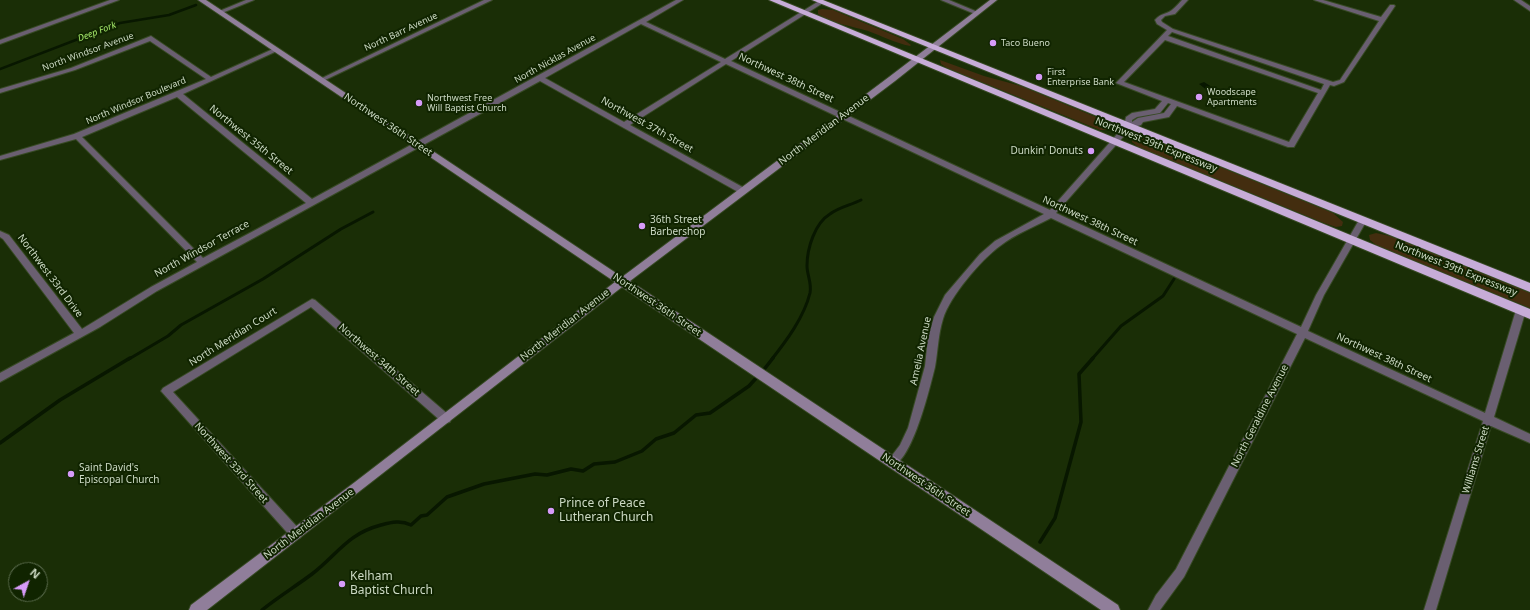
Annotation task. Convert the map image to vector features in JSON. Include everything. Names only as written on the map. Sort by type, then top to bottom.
[{"type":"highway","name":"Northwest 39th Expressway","points":[[773,0],[1525,312]]},
{"type":"highway","name":"Northwest 39th Expressway","points":[[818,1],[1530,288]]},
{"type":"main road","name":"Northwest 36th Street","points":[[201,0],[1112,610]]},
{"type":"main road","name":"North Meridian Avenue","points":[[196,610],[622,282],[994,0]]},
{"type":"street","points":[[0,42],[116,0]]},
{"type":"street","points":[[220,12],[251,0]]},
{"type":"street","name":"North Barr Avenue","points":[[321,80],[489,0]]},
{"type":"street","name":"North Nicklas Avenue","points":[[417,144],[680,0]]},
{"type":"street","points":[[944,0],[965,5],[978,12]]},
{"type":"street","points":[[1185,0],[1173,13],[1163,15],[1158,20],[1159,23],[1171,30],[1334,84],[1342,81],[1392,6]]},
{"type":"street","points":[[1317,0],[1383,20]]},
{"type":"street","points":[[1517,0],[1530,9]]},
{"type":"street","points":[[626,124],[804,13],[818,1]]},
{"type":"street","name":"Northwest 38th Street","points":[[641,22],[1530,439]]},
{"type":"street","points":[[1171,30],[1119,82],[1291,145],[1328,83]]},
{"type":"street","points":[[1164,37],[1322,92]]},
{"type":"street","name":"North Windsor Avenue","points":[[0,91],[73,69],[150,38],[210,79]]},
{"type":"street","name":"North Windsor Boulevard","points":[[0,158],[77,136],[178,94],[275,50]]},
{"type":"street","name":"Northwest 37th Street","points":[[540,78],[626,124],[743,191]]},
{"type":"street","name":"Northwest 35th Street","points":[[178,94],[310,202]]},
{"type":"street","name":"Amelia Avenue","points":[[892,462],[904,448],[913,428],[930,366],[933,338],[939,317],[948,297],[983,256],[998,243],[1051,214],[1115,142],[1128,126],[1129,119],[1135,115],[1157,111],[1167,100]]},
{"type":"street","name":"Amelia Avenue","points":[[1128,126],[1138,123],[1141,120],[1166,115],[1176,103]]},
{"type":"street","points":[[77,136],[202,262]]},
{"type":"street","name":"North Windsor Terrace","points":[[0,378],[97,325],[154,289],[202,262],[417,144]]},
{"type":"street","name":"North Geraldine Avenue","points":[[1154,610],[1160,599],[1180,573],[1303,332],[1320,294],[1363,220]]},
{"type":"street","name":"Northwest 33rd Drive","points":[[0,234],[6,237],[80,334]]},
{"type":"street","name":"Northwest 34th Street","points":[[312,302],[446,419]]},
{"type":"street","name":"North Meridian Court","points":[[166,391],[312,302]]},
{"type":"street","name":"Williams Street","points":[[1430,610],[1488,420],[1525,312]]},
{"type":"street","name":"Northwest 33rd Street","points":[[166,391],[296,534]]},
{"type":"shaded area","points":[[818,10],[833,10],[903,39],[911,45],[899,43],[868,31],[830,20],[818,14]]},
{"type":"shaded area","points":[[940,60],[984,76],[1021,86],[1103,120],[1113,126],[1112,130],[1100,130],[947,68],[941,64]]},
{"type":"shaded area","points":[[1204,82],[1212,87],[1235,95],[1231,98],[1213,91],[1208,91],[1199,84]]},
{"type":"shaded area","points":[[1137,136],[1149,138],[1333,213],[1343,222],[1342,226],[1336,227],[1324,223],[1138,147],[1132,142],[1132,137]]},
{"type":"shaded area","points":[[1376,233],[1390,236],[1530,293],[1530,308],[1376,245],[1370,240],[1369,235]]},
{"type":"waterway","name":"Deep Fork","points":[[0,69],[120,23],[169,15],[196,5]]},
{"type":"waterway","points":[[772,359],[804,311],[810,293],[810,282],[807,269],[808,252],[816,230],[825,218],[841,208],[861,200]]},
{"type":"waterway","points":[[129,359],[168,336],[181,325],[263,279],[341,229],[373,212]]},
{"type":"waterway","points":[[1092,359],[1121,326],[1163,296],[1174,279]]},
{"type":"waterway","points":[[0,443],[60,400],[130,358]]},
{"type":"waterway","points":[[762,372],[773,358]]},
{"type":"waterway","points":[[1040,542],[1055,518],[1081,422],[1079,374],[1093,358]]},
{"type":"waterway","points":[[262,610],[321,567],[351,539],[369,529],[396,522],[404,522],[411,525],[421,516],[427,515],[447,497],[484,484],[535,474],[547,475],[571,469],[583,471],[594,464],[615,462],[642,451],[656,439],[674,433],[696,415],[710,413],[749,386],[758,376]]},
{"type":"place","name":"Taco Bueno","points":[[993,43]]},
{"type":"place","name":"First Enterprise Bank","points":[[1039,77]]},
{"type":"place","name":"Woodscape Apartments","points":[[1199,97]]},
{"type":"place","name":"Northwest Free Will Baptist Church","points":[[419,103]]},
{"type":"place","name":"Dunkin' Donuts","points":[[1091,151]]},
{"type":"place","name":"36th Street Barbershop","points":[[642,226]]},
{"type":"place","name":"Saint David's Episcopal Church","points":[[71,474]]},
{"type":"place","name":"Prince of Peace Lutheran Church","points":[[551,511]]},
{"type":"place","name":"Kelham Baptist Church","points":[[342,584]]}]
